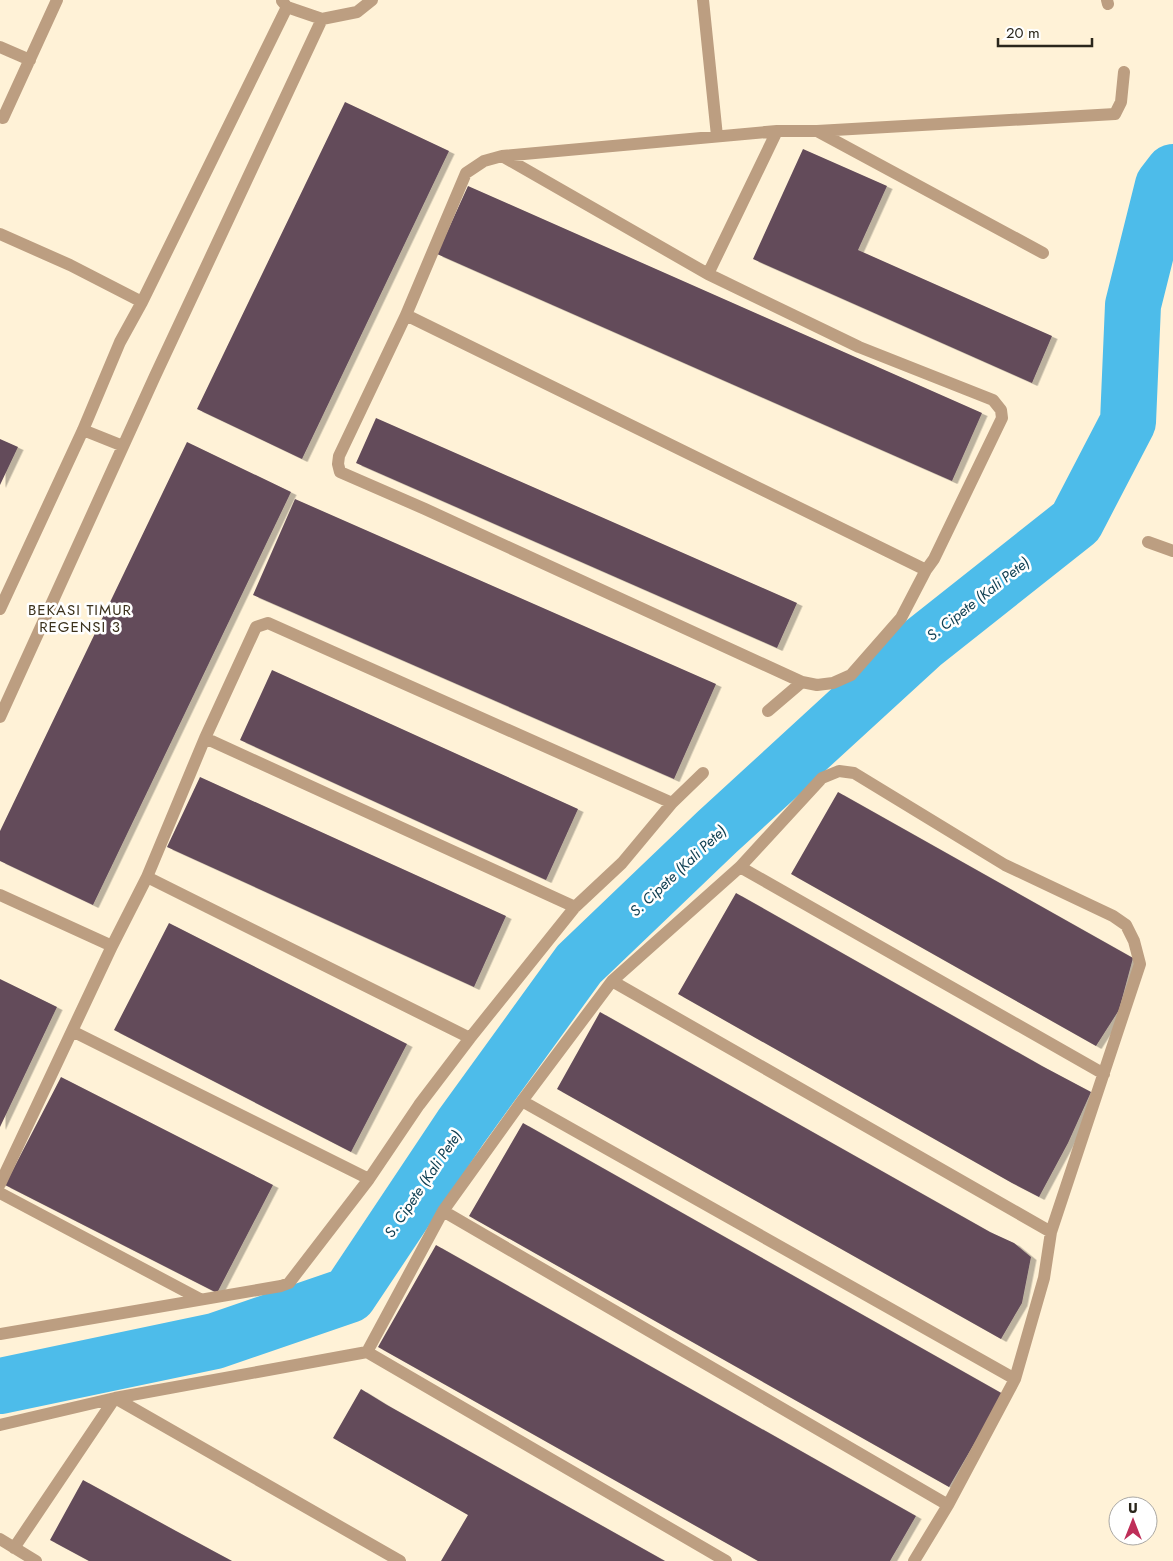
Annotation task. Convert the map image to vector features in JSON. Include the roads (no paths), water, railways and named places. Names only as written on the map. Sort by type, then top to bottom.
[{"type":"street","points":[[3,118],[57,0]]},
{"type":"street","points":[[0,609],[83,430],[120,342],[142,302],[284,3],[322,19],[358,12],[372,0]]},
{"type":"street","points":[[703,0],[717,136]]},
{"type":"street","points":[[0,717],[122,446],[322,19]]},
{"type":"street","points":[[0,47],[30,60]]},
{"type":"street","points":[[502,156],[708,274],[859,347],[992,400],[1001,410],[1002,418],[934,559],[926,570],[901,618],[851,675],[833,683],[817,685],[802,682],[340,472],[339,456],[406,315],[466,173],[484,161],[502,156],[717,136],[777,131],[817,131],[1115,114],[1121,102],[1124,72]]},
{"type":"street","points":[[708,274],[777,131]]},
{"type":"street","points":[[817,131],[1043,253]]},
{"type":"street","points":[[0,234],[70,265],[142,302]]},
{"type":"street","points":[[406,315],[926,570]]},
{"type":"street","points":[[83,430],[122,446]]},
{"type":"street","points":[[1148,542],[1173,551]]},
{"type":"street","points":[[0,1184],[112,946],[147,877],[205,738],[256,628],[268,623],[672,803]]},
{"type":"street","points":[[768,711],[802,682]]},
{"type":"street","points":[[205,738],[575,907]]},
{"type":"street","points":[[367,1352],[443,1211],[522,1101],[612,982],[740,867],[822,778],[839,771],[854,774],[1005,865],[1113,916],[1126,925],[1134,941],[1140,964],[1051,1232],[1044,1278],[1015,1379],[948,1505],[914,1561]]},
{"type":"street","points":[[0,1334],[289,1283],[369,1179],[419,1105],[575,907],[622,863],[672,803],[703,773]]},
{"type":"street","points":[[740,867],[1104,1074]]},
{"type":"street","points":[[147,877],[470,1038]]},
{"type":"street","points":[[0,895],[112,946]]},
{"type":"street","points":[[612,982],[1051,1232]]},
{"type":"street","points":[[72,1031],[369,1179]]},
{"type":"street","points":[[522,1101],[1015,1379]]},
{"type":"street","points":[[0,1193],[200,1299]]},
{"type":"street","points":[[443,1211],[948,1505]]},
{"type":"street","points":[[0,1425],[115,1398],[367,1352],[726,1561]]},
{"type":"street","points":[[14,1548],[115,1398]]},
{"type":"street","points":[[115,1398],[400,1561]]},
{"type":"street","points":[[0,1539],[36,1561]]},
{"type":"waterway","name":"S. Cipete (Kali Pete)","points":[[0,1386],[215,1341],[349,1295],[461,1127],[579,964],[717,832],[922,644],[1076,522],[1128,422],[1133,305],[1163,185],[1173,172]]},
{"type":"district","name":"BEKASI TIMUR REGENSI 3","points":[[80,618]]}]
